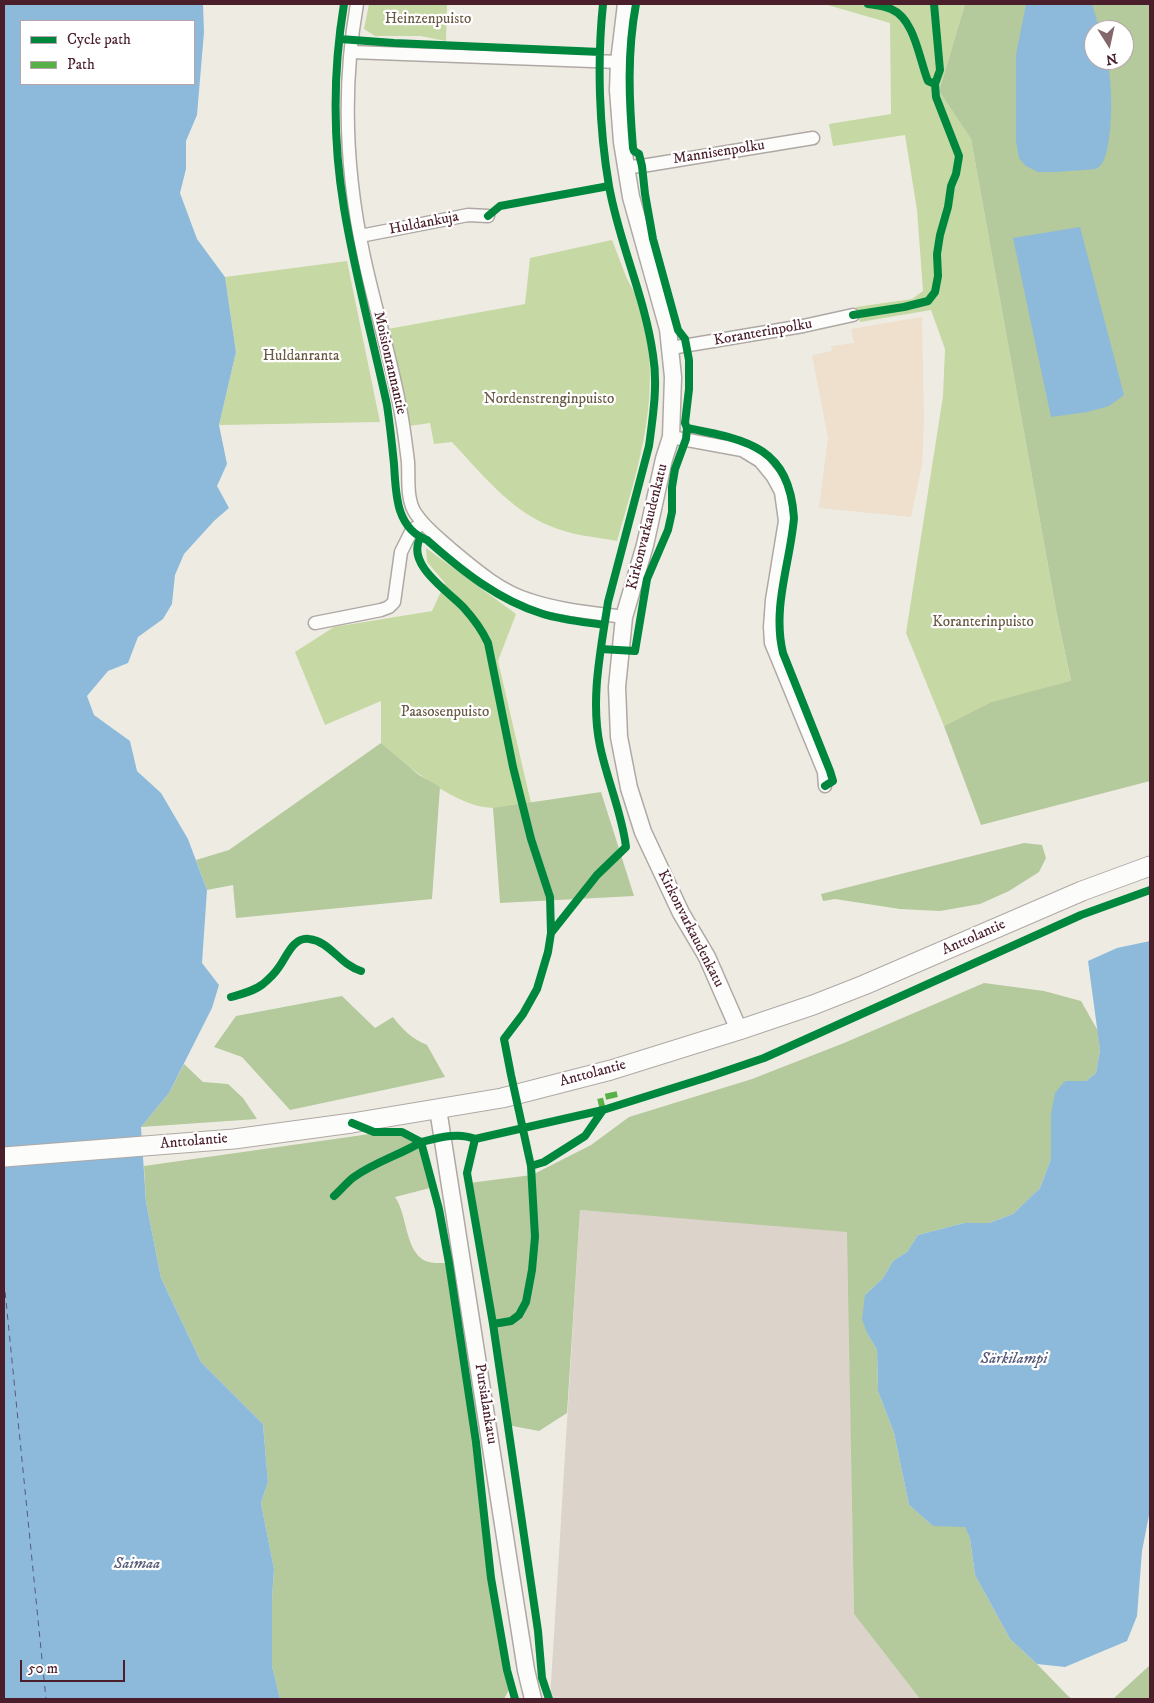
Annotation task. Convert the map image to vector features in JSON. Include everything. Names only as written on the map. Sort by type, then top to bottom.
[{"type":"main road","name":"Anttolantie","points":[[4,1157],[234,1139],[352,1123],[502,1098],[610,1070],[739,1030],[864,986],[1082,891],[1150,866]]},
{"type":"street","name":"Moisionrannantie","points":[[357,4],[347,98],[347,139],[353,198],[401,414],[411,505],[422,524],[482,575],[511,592],[529,600],[553,606],[624,617]]},
{"type":"street","name":"Kirkonvarkaudenkatu","points":[[626,4],[618,62],[620,119],[626,167],[642,238],[668,329],[672,348],[673,377],[672,437],[662,468],[652,519],[624,617],[617,687],[617,715],[625,767],[643,832],[652,855],[681,913],[707,957],[739,1030]]},
{"type":"street","points":[[351,52],[618,62]]},
{"type":"street","name":"Mannisenpolku","points":[[626,167],[813,138]]},
{"type":"street","name":"Huldankuja","points":[[360,236],[468,215],[488,216]]},
{"type":"street","name":"Koranterinpolku","points":[[672,348],[803,326],[853,315]]},
{"type":"street","points":[[672,437],[742,450],[760,461],[773,477],[781,492],[785,521],[772,600],[771,643],[824,772],[825,786]]},
{"type":"street","points":[[315,623],[389,607],[394,602],[401,552],[412,530],[422,524]]},
{"type":"street","name":"Pursialankatu","points":[[438,1109],[514,1598],[526,1670],[534,1699]]},
{"type":"shaded area","points":[[922,317],[924,422],[922,465],[911,517],[819,508],[828,438],[812,355],[832,351],[831,346],[854,343],[851,329]]},
{"type":"shaded area","points":[[580,1210],[848,1231],[854,1614],[920,1699],[550,1699]]},
{"type":"green space","name":"Heinzenpuisto","points":[[369,4],[447,4],[446,41],[420,36],[375,36],[364,29]]},
{"type":"green space","name":"Koranterinpuisto","points":[[824,4],[965,4],[939,91],[971,139],[1057,615],[1071,682],[991,702],[944,726],[906,633],[943,396],[945,349],[931,310],[860,322],[856,307],[912,299],[923,291],[917,210],[905,135],[833,146],[829,124],[891,114],[890,23]]},
{"type":"green space","points":[[965,4],[1150,4],[1150,781],[981,825],[944,726],[991,702],[1071,681],[1057,615],[971,139],[939,91]]},
{"type":"green space","name":"Nordenstrenginpuisto","points":[[612,240],[627,279],[639,303],[647,337],[650,367],[646,425],[641,454],[617,541],[566,532],[535,519],[497,490],[452,442],[434,444],[430,423],[409,426],[388,329],[525,304],[530,258]]},
{"type":"green space","name":"Huldanranta","points":[[347,261],[380,422],[219,425],[236,352],[225,277]]},
{"type":"green space","name":"Paasosenpuisto","points":[[426,548],[516,614],[498,661],[531,803],[498,808],[478,806],[463,801],[433,784],[381,743],[381,701],[325,725],[295,652],[334,627],[432,611],[445,583],[427,562]]},
{"type":"green space","points":[[381,743],[419,775],[440,787],[432,899],[236,918],[233,885],[207,890],[196,860],[229,850]]},
{"type":"green space","points":[[601,792],[634,896],[500,903],[493,808]]},
{"type":"green space","points":[[1024,843],[1042,845],[1046,858],[1039,872],[1009,891],[980,904],[940,911],[900,909],[835,899],[823,901],[821,894]]},
{"type":"green space","points":[[984,983],[1044,991],[1081,1001],[1098,1031],[1100,1050],[1096,1073],[1086,1081],[1065,1081],[1051,1114],[1051,1159],[1040,1188],[1013,1214],[989,1223],[964,1223],[918,1235],[907,1252],[893,1261],[883,1278],[865,1295],[867,1333],[877,1350],[878,1391],[894,1433],[909,1505],[933,1526],[965,1526],[970,1539],[975,1575],[1010,1639],[1073,1699],[920,1699],[854,1614],[847,1232],[580,1210],[567,1413],[539,1431],[507,1425],[469,1183],[532,1175],[591,1145],[629,1117],[752,1079],[844,1043]]},
{"type":"green space","points":[[342,996],[375,1028],[393,1017],[408,1033],[427,1045],[445,1077],[290,1110],[242,1057],[214,1047],[236,1016]]},
{"type":"green space","points":[[184,1064],[203,1082],[228,1084],[243,1098],[257,1119],[141,1127],[169,1093]]},
{"type":"green space","points":[[391,1131],[402,1132],[421,1142],[434,1187],[395,1197],[416,1254],[428,1262],[449,1263],[476,1442],[491,1578],[511,1686],[504,1699],[280,1699],[272,1666],[274,1569],[261,1503],[268,1482],[263,1424],[201,1362],[161,1278],[146,1202],[144,1166]]},
{"type":"green space","points":[[1150,1665],[1150,1699],[1113,1699]]},
{"type":"water","name":"Saimaa","points":[[4,4],[203,4],[204,32],[197,115],[186,141],[186,169],[180,193],[197,239],[225,277],[236,352],[219,425],[227,464],[217,486],[229,508],[214,521],[184,554],[175,575],[172,604],[163,619],[138,637],[128,663],[108,671],[87,696],[94,715],[130,741],[137,771],[161,793],[188,839],[207,890],[202,963],[219,985],[212,1008],[169,1093],[141,1127],[146,1202],[161,1278],[201,1362],[263,1424],[268,1482],[261,1503],[274,1569],[272,1666],[280,1699],[4,1699]]},
{"type":"water","points":[[1026,4],[1092,4],[1097,20],[1084,20],[1084,70],[1109,70],[1111,97],[1107,150],[1103,161],[1096,169],[1038,172],[1026,166],[1019,158],[1016,141],[1016,55]]},
{"type":"water","points":[[1080,227],[1124,395],[1109,406],[1087,412],[1051,417],[1013,238]]},
{"type":"water","name":"Särkilampi","points":[[1150,941],[1150,1510],[1142,1551],[1137,1616],[1127,1641],[1065,1667],[1037,1664],[1010,1639],[975,1575],[970,1539],[965,1527],[933,1526],[909,1505],[894,1433],[878,1391],[877,1350],[867,1333],[862,1319],[865,1295],[883,1278],[893,1261],[907,1252],[918,1235],[964,1223],[989,1223],[1013,1214],[1040,1188],[1051,1159],[1051,1114],[1055,1093],[1065,1081],[1086,1081],[1096,1073],[1100,1050],[1088,961],[1117,948]]},
{"type":"ferry route","points":[[4,1281],[46,1699]]},
{"type":"marked path","points":[[603,1110],[600,1098],[618,1094]]},
{"type":"cycle path","points":[[344,4],[336,81],[336,132],[340,183],[353,258],[387,405],[397,497],[403,518],[416,534],[427,540],[481,583],[511,601],[543,614],[604,625]]},
{"type":"cycle path","points":[[493,1324],[511,1321],[519,1315],[526,1302],[532,1270],[535,1237],[531,1166],[504,1039],[523,1014],[537,989],[548,952],[551,933],[597,875],[626,847],[600,746],[597,728],[596,692],[608,602],[649,446],[655,378],[653,355],[644,312],[613,207],[609,186],[603,141],[600,95],[600,49],[603,4]]},
{"type":"cycle path","points":[[601,649],[635,651],[647,579],[668,530],[672,512],[672,487],[675,469],[686,439],[687,428],[685,423],[689,389],[689,360],[685,339],[678,330],[653,239],[642,166],[639,154],[633,148],[630,76],[631,40],[636,4]]},
{"type":"cycle path","points":[[868,4],[891,9],[906,21],[911,30],[928,81],[935,84]]},
{"type":"cycle path","points":[[853,315],[928,301],[935,292],[938,276],[937,254],[940,235],[959,156],[936,97],[935,84],[940,70],[934,4]]},
{"type":"cycle path","points":[[340,39],[600,52]]},
{"type":"cycle path","points":[[488,216],[500,206],[609,186]]},
{"type":"cycle path","points":[[687,428],[729,437],[746,443],[774,461],[784,476],[790,494],[794,518],[781,602],[780,636],[783,653],[830,771],[833,781],[825,786]]},
{"type":"cycle path","points":[[420,538],[417,548],[424,568],[439,586],[468,612],[488,643],[513,767],[531,839],[550,897],[551,933]]},
{"type":"cycle path","points":[[352,1123],[374,1132],[402,1132],[421,1142],[455,1136],[475,1139],[603,1110],[764,1058],[1081,915],[1150,890]]},
{"type":"cycle path","points":[[231,997],[263,984],[276,971],[291,948],[303,939],[323,944],[347,964],[361,971]]},
{"type":"cycle path","points":[[531,1166],[544,1162],[585,1136],[603,1110]]},
{"type":"cycle path","points":[[475,1139],[467,1173],[493,1324],[538,1631],[542,1678],[549,1699]]},
{"type":"cycle path","points":[[334,1196],[351,1179],[362,1172],[421,1142],[439,1209],[449,1263],[476,1442],[491,1578],[507,1670],[515,1699]]}]
